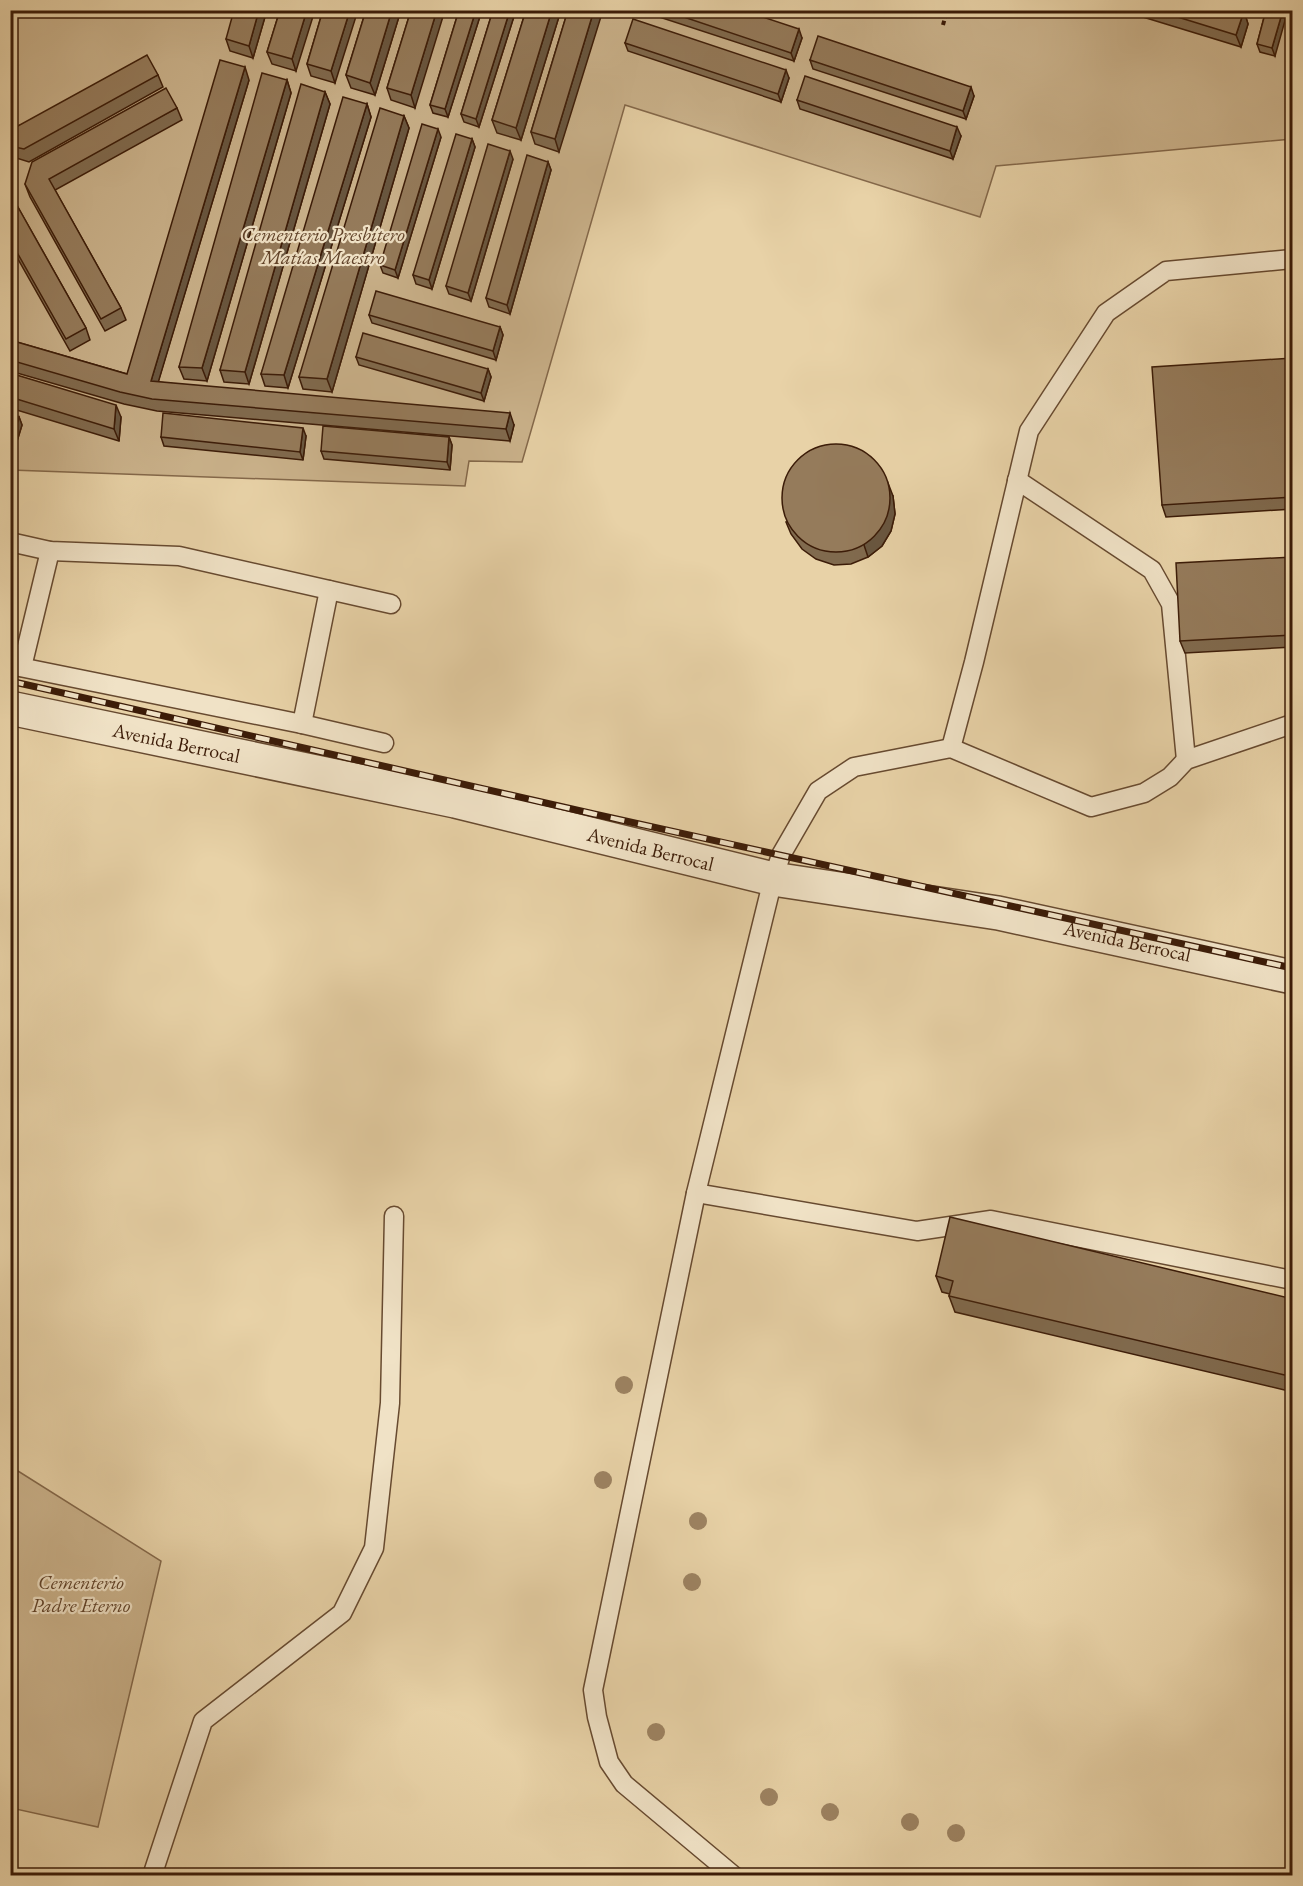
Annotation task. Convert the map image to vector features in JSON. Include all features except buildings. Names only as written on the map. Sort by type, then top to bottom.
[{"type":"street","name":"Avenida Berrocal","points":[[10,708],[455,801],[773,879],[998,913],[1293,978]]},
{"type":"lane","points":[[951,748],[1029,431],[1106,313],[1166,271],[1293,259]]},
{"type":"lane","points":[[1017,480],[1152,570],[1171,604],[1186,760]]},
{"type":"lane","points":[[10,542],[50,550],[179,556],[391,604]]},
{"type":"lane","points":[[50,550],[16,666],[302,724],[384,743]]},
{"type":"lane","points":[[302,724],[329,590]]},
{"type":"lane","points":[[734,1875],[624,1784],[609,1762],[597,1717],[593,1690],[696,1192],[773,879],[782,855],[818,791],[854,767],[951,748],[1091,807],[1144,793],[1170,777],[1186,760],[1293,724]]},
{"type":"lane","points":[[696,1192],[917,1231],[991,1220],[1293,1280]]},
{"type":"lane","points":[[152,1875],[203,1720],[342,1613],[374,1548],[390,1403],[394,1216]]},
{"type":"path","points":[[943,25],[947,10]]},
{"type":"green space","name":"Cementerio Presbítero Matías Maestro","points":[[11,11],[1292,11],[1292,139],[996,166],[980,217],[625,105],[522,462],[469,461],[465,486],[11,470]]},
{"type":"green space","name":"Cementerio Padre Eterno","points":[[10,1466],[161,1561],[98,1827],[11,1808]]},
{"type":"railway","points":[[10,681],[594,814],[1292,968]]}]
